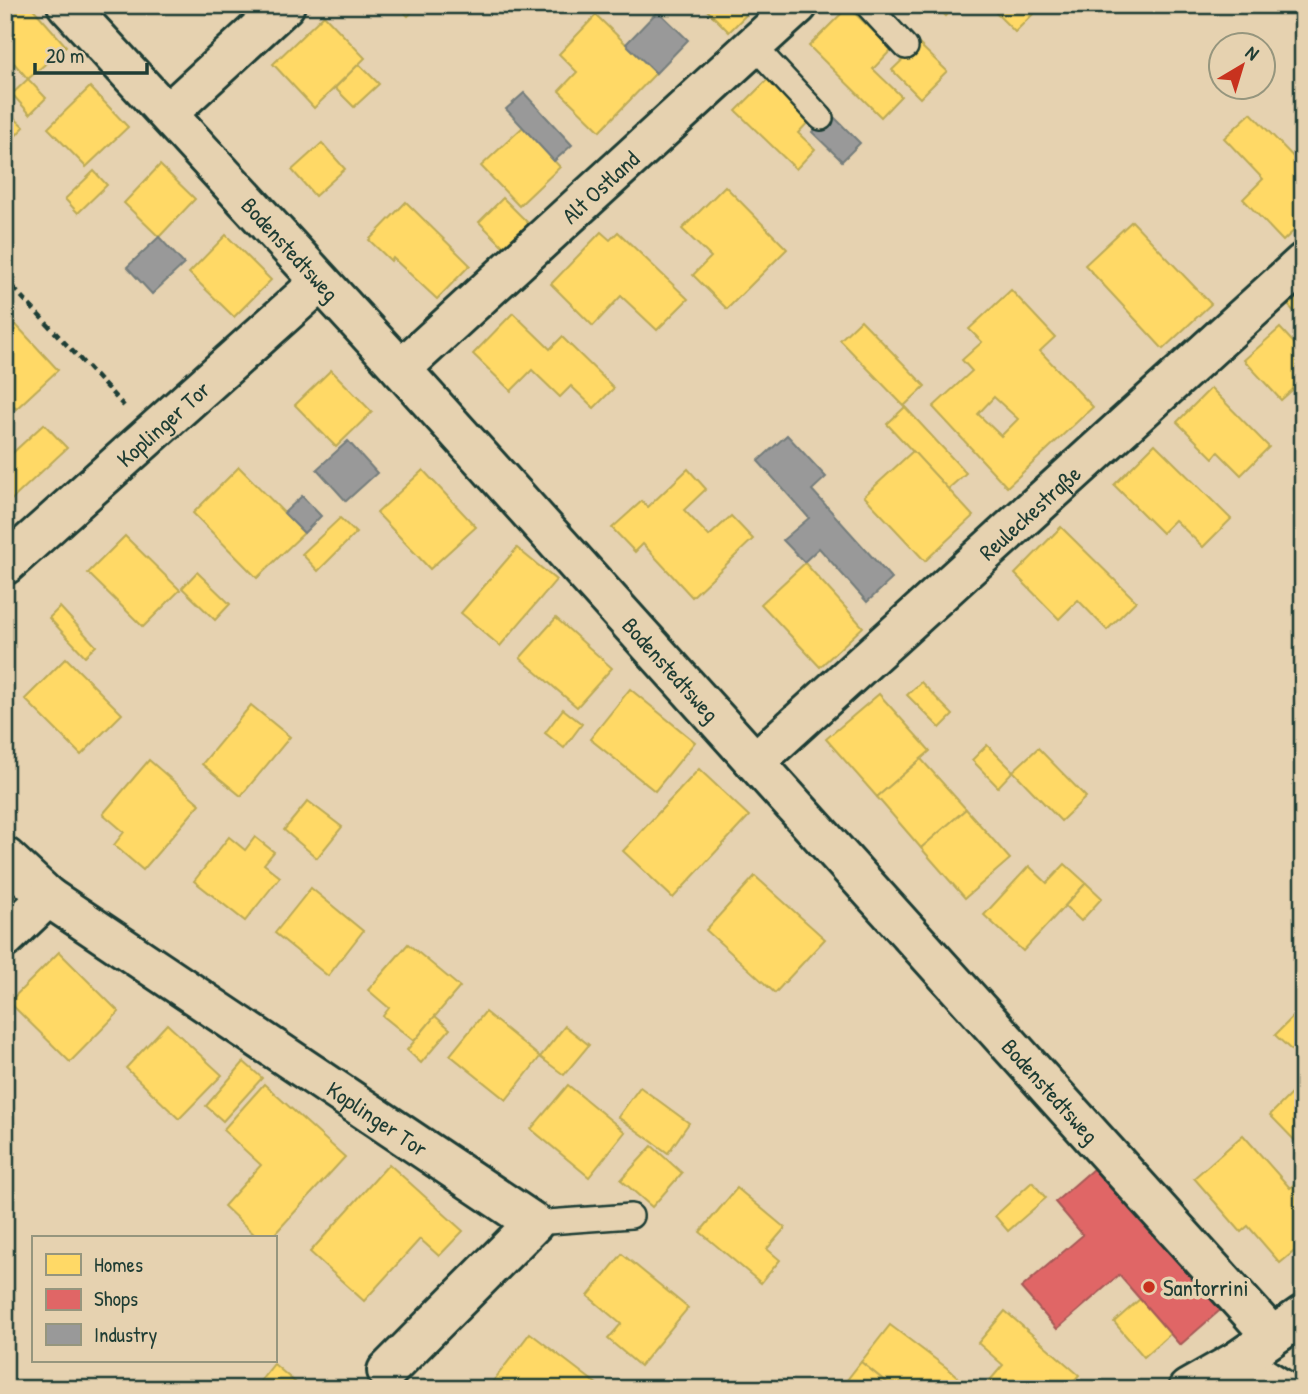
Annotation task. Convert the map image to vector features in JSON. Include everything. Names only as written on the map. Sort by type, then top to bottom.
[{"type":"street","name":"Bodenstedtsweg","points":[[67,5],[168,113],[319,283],[401,369],[1272,1336]]},
{"type":"street","points":[[168,113],[285,5]]},
{"type":"street","name":"Alt Ostland","points":[[401,369],[798,5]]},
{"type":"street","name":"Reuleckestraße","points":[[755,762],[1303,263]]},
{"type":"street","name":"Koplinger Tor","points":[[5,565],[319,283]]},
{"type":"street","name":"Koplinger Tor","points":[[5,858],[48,897],[534,1223]]},
{"type":"street","points":[[5,937],[48,897]]},
{"type":"street","points":[[387,1371],[534,1223]]},
{"type":"street","points":[[1188,1389],[1237,1361],[1303,1314]]},
{"type":"street","points":[[1237,1361],[1281,1389]]},
{"type":"lane","points":[[867,5],[905,47]]},
{"type":"lane","points":[[754,46],[821,118]]},
{"type":"lane","points":[[534,1223],[631,1216]]},
{"type":"path","points":[[5,279],[150,434]]},
{"type":"building: Homes","points":[[5,5],[30,5],[66,46],[28,79],[5,53]]},
{"type":"building: Homes","points":[[397,5],[419,5],[408,16]]},
{"type":"building: Homes","points":[[702,5],[756,5],[729,32]]},
{"type":"building: Homes","points":[[935,5],[956,5],[946,16]]},
{"type":"building: Homes","points":[[988,5],[1038,5],[1040,7],[1015,32]]},
{"type":"building: Homes","points":[[848,7],[892,49],[873,69],[901,96],[881,117],[809,46]]},
{"type":"building: Homes","points":[[324,15],[365,58],[314,108],[273,64]]},
{"type":"building: Homes","points":[[596,15],[656,73],[600,131],[559,91],[577,72],[559,54]]},
{"type":"building: Homes","points":[[919,44],[947,71],[920,98],[892,70]]},
{"type":"building: Homes","points":[[359,64],[379,84],[354,107],[335,88]]},
{"type":"building: Homes","points":[[769,78],[811,119],[798,133],[815,149],[796,169],[736,111]]},
{"type":"building: Homes","points":[[28,79],[46,98],[30,114],[12,94]]},
{"type":"building: Homes","points":[[90,87],[128,127],[86,167],[48,128]]},
{"type":"building: Homes","points":[[1251,113],[1303,167],[1303,222],[1283,241],[1243,199],[1263,179],[1224,138]]},
{"type":"building: Homes","points":[[10,114],[24,127],[5,147],[5,119]]},
{"type":"building: Homes","points":[[523,127],[560,167],[519,206],[481,166]]},
{"type":"building: Homes","points":[[322,143],[345,169],[315,196],[292,170]]},
{"type":"building: Homes","points":[[160,165],[195,199],[159,237],[124,203]]},
{"type":"building: Homes","points":[[94,171],[107,185],[78,213],[65,199]]},
{"type":"building: Homes","points":[[725,186],[787,249],[727,309],[693,275],[711,257],[682,229]]},
{"type":"building: Homes","points":[[503,198],[530,225],[506,249],[479,222]]},
{"type":"building: Homes","points":[[406,202],[470,265],[437,299],[393,258],[391,261],[369,240]]},
{"type":"building: Homes","points":[[1132,221],[1211,304],[1163,349],[1085,265]]},
{"type":"building: Homes","points":[[601,232],[610,240],[618,232],[688,299],[657,330],[621,296],[593,326],[551,284]]},
{"type":"building: Homes","points":[[226,235],[271,280],[234,317],[189,273]]},
{"type":"building: Homes","points":[[1303,287],[1303,321],[1286,303]]},
{"type":"building: Homes","points":[[1011,290],[1055,337],[1040,351],[1093,407],[1007,487],[933,407],[972,371],[962,360],[982,342],[969,329]],"holes":[[[994,397],[1018,419],[1001,436],[978,414]]]},
{"type":"building: Homes","points":[[5,313],[58,370],[16,409],[5,397]]},
{"type":"building: Homes","points":[[513,313],[550,349],[562,337],[614,388],[594,408],[571,386],[560,397],[532,370],[511,391],[473,354]]},
{"type":"building: Homes","points":[[861,320],[925,386],[904,406],[840,340]]},
{"type":"building: Homes","points":[[1280,328],[1303,353],[1303,388],[1299,384],[1281,400],[1244,360]]},
{"type":"building: Homes","points":[[331,370],[372,412],[336,447],[295,405]]},
{"type":"building: Homes","points":[[1211,388],[1269,447],[1241,475],[1218,452],[1213,458],[1177,422]]},
{"type":"building: Homes","points":[[905,407],[966,473],[948,489],[887,424]]},
{"type":"building: Homes","points":[[44,424],[67,448],[5,506],[5,460]]},
{"type":"building: Homes","points":[[1155,444],[1231,519],[1203,547],[1175,520],[1162,533],[1114,485]]},
{"type":"building: Homes","points":[[913,451],[973,516],[925,561],[864,496]]},
{"type":"building: Homes","points":[[239,467],[304,533],[257,578],[193,513]]},
{"type":"building: Homes","points":[[688,469],[706,489],[684,510],[709,536],[731,516],[753,539],[692,597],[643,544],[635,552],[612,528],[642,501],[648,507]]},
{"type":"building: Homes","points":[[423,470],[476,527],[430,569],[377,513]]},
{"type":"building: Homes","points":[[340,518],[356,533],[318,571],[302,554]]},
{"type":"building: Homes","points":[[1061,527],[1136,601],[1107,630],[1078,600],[1059,619],[1015,574]]},
{"type":"building: Homes","points":[[125,536],[180,590],[143,627],[88,573]]},
{"type":"building: Homes","points":[[517,548],[556,580],[500,646],[461,613]]},
{"type":"building: Homes","points":[[805,563],[863,627],[820,667],[761,604]]},
{"type":"building: Homes","points":[[197,572],[230,604],[215,620],[182,588]]},
{"type":"building: Homes","points":[[60,607],[96,646],[85,656],[49,618]]},
{"type":"building: Homes","points":[[556,618],[612,668],[577,707],[520,658]]},
{"type":"building: Homes","points":[[66,658],[122,714],[81,755],[25,699]]},
{"type":"building: Homes","points":[[921,682],[953,715],[940,728],[907,695]]},
{"type":"building: Homes","points":[[630,689],[695,742],[655,791],[590,739]]},
{"type":"building: Homes","points":[[879,694],[930,751],[877,797],[826,739]]},
{"type":"building: Homes","points":[[251,705],[290,737],[241,796],[202,764]]},
{"type":"building: Homes","points":[[563,709],[582,724],[564,748],[545,733]]},
{"type":"building: Homes","points":[[987,745],[1013,771],[998,787],[972,760]]},
{"type":"building: Homes","points":[[1038,748],[1086,797],[1061,821],[1013,771]]},
{"type":"building: Homes","points":[[921,759],[966,809],[921,848],[877,797]]},
{"type":"building: Homes","points":[[149,760],[200,804],[143,870],[114,845],[124,832],[103,814]]},
{"type":"building: Homes","points":[[699,769],[749,816],[673,898],[623,851]]},
{"type":"building: Homes","points":[[308,801],[342,827],[317,858],[284,830]]},
{"type":"building: Homes","points":[[966,809],[1010,859],[965,898],[921,848]]},
{"type":"building: Homes","points":[[229,837],[245,850],[255,837],[274,852],[264,864],[280,877],[245,921],[194,881]]},
{"type":"building: Homes","points":[[1065,864],[1086,883],[1023,951],[984,915],[1029,866],[1047,883]]},
{"type":"building: Homes","points":[[755,876],[825,939],[775,993],[706,930]]},
{"type":"building: Homes","points":[[1086,883],[1102,898],[1081,921],[1065,906]]},
{"type":"building: Homes","points":[[311,888],[363,931],[328,976],[275,933]]},
{"type":"building: Homes","points":[[408,944],[460,987],[414,1041],[383,1016],[389,1008],[368,990]]},
{"type":"building: Homes","points":[[59,952],[119,1012],[70,1062],[9,1002]]},
{"type":"building: Homes","points":[[485,1012],[540,1057],[506,1100],[450,1055]]},
{"type":"building: Homes","points":[[435,1016],[450,1029],[421,1063],[407,1050]]},
{"type":"building: Homes","points":[[1293,1017],[1303,1026],[1303,1061],[1275,1035]]},
{"type":"building: Homes","points":[[167,1024],[222,1075],[179,1119],[126,1068]]},
{"type":"building: Homes","points":[[565,1026],[589,1045],[564,1075],[540,1057]]},
{"type":"building: Homes","points":[[244,1062],[262,1078],[223,1121],[206,1106]]},
{"type":"building: Homes","points":[[1303,1082],[1303,1149],[1270,1115]]},
{"type":"building: Homes","points":[[264,1084],[345,1157],[273,1236],[256,1236],[224,1206],[261,1165],[223,1130]]},
{"type":"building: Homes","points":[[568,1085],[625,1132],[589,1177],[531,1129]]},
{"type":"building: Homes","points":[[640,1087],[689,1123],[668,1153],[618,1117]]},
{"type":"building: Homes","points":[[1243,1135],[1290,1188],[1299,1180],[1303,1185],[1303,1244],[1280,1263],[1248,1226],[1241,1232],[1194,1178]]},
{"type":"building: Homes","points":[[652,1146],[682,1173],[652,1207],[621,1180]]},
{"type":"building: Homes","points":[[389,1164],[463,1231],[439,1256],[420,1239],[364,1301],[310,1252]]},
{"type":"building: Homes","points":[[1032,1182],[1046,1198],[1008,1231],[995,1216]]},
{"type":"building: Homes","points":[[737,1188],[785,1228],[767,1249],[780,1260],[761,1283],[700,1232]]},
{"type":"building: Homes","points":[[622,1254],[688,1308],[640,1366],[608,1339],[621,1324],[588,1296]]},
{"type":"building: Homes","points":[[1140,1299],[1170,1334],[1144,1357],[1114,1322]]},
{"type":"building: Homes","points":[[1005,1311],[1079,1375],[1067,1389],[988,1389],[985,1386],[1003,1365],[978,1343]]},
{"type":"building: Homes","points":[[890,1325],[971,1389],[913,1389],[908,1385],[905,1389],[895,1389],[861,1362]]},
{"type":"building: Homes","points":[[530,1333],[598,1385],[596,1389],[496,1389],[491,1384]]},
{"type":"building: Homes","points":[[861,1362],[892,1387],[891,1389],[840,1389]]},
{"type":"building: Homes","points":[[274,1364],[303,1389],[254,1389]]},
{"type":"building: Shops","points":[[1100,1163],[1225,1306],[1180,1345],[1119,1275],[1057,1329],[1021,1288],[1083,1235],[1055,1202]]},
{"type":"building: Industry","points":[[658,11],[688,40],[656,73],[626,44]]},
{"type":"building: Industry","points":[[524,93],[572,145],[554,161],[506,109]]},
{"type":"building: Industry","points":[[830,113],[860,143],[842,161],[812,132]]},
{"type":"building: Industry","points":[[159,237],[184,264],[152,294],[127,267]]},
{"type":"building: Industry","points":[[787,435],[826,477],[812,490],[892,579],[867,602],[819,548],[804,562],[783,540],[809,518],[758,461]]},
{"type":"building: Industry","points":[[348,441],[377,473],[346,501],[317,469]]},
{"type":"building: Industry","points":[[302,496],[321,516],[304,533],[284,513]]},
{"type":"place","name":"Santorrini","points":[[1149,1287]]}]
